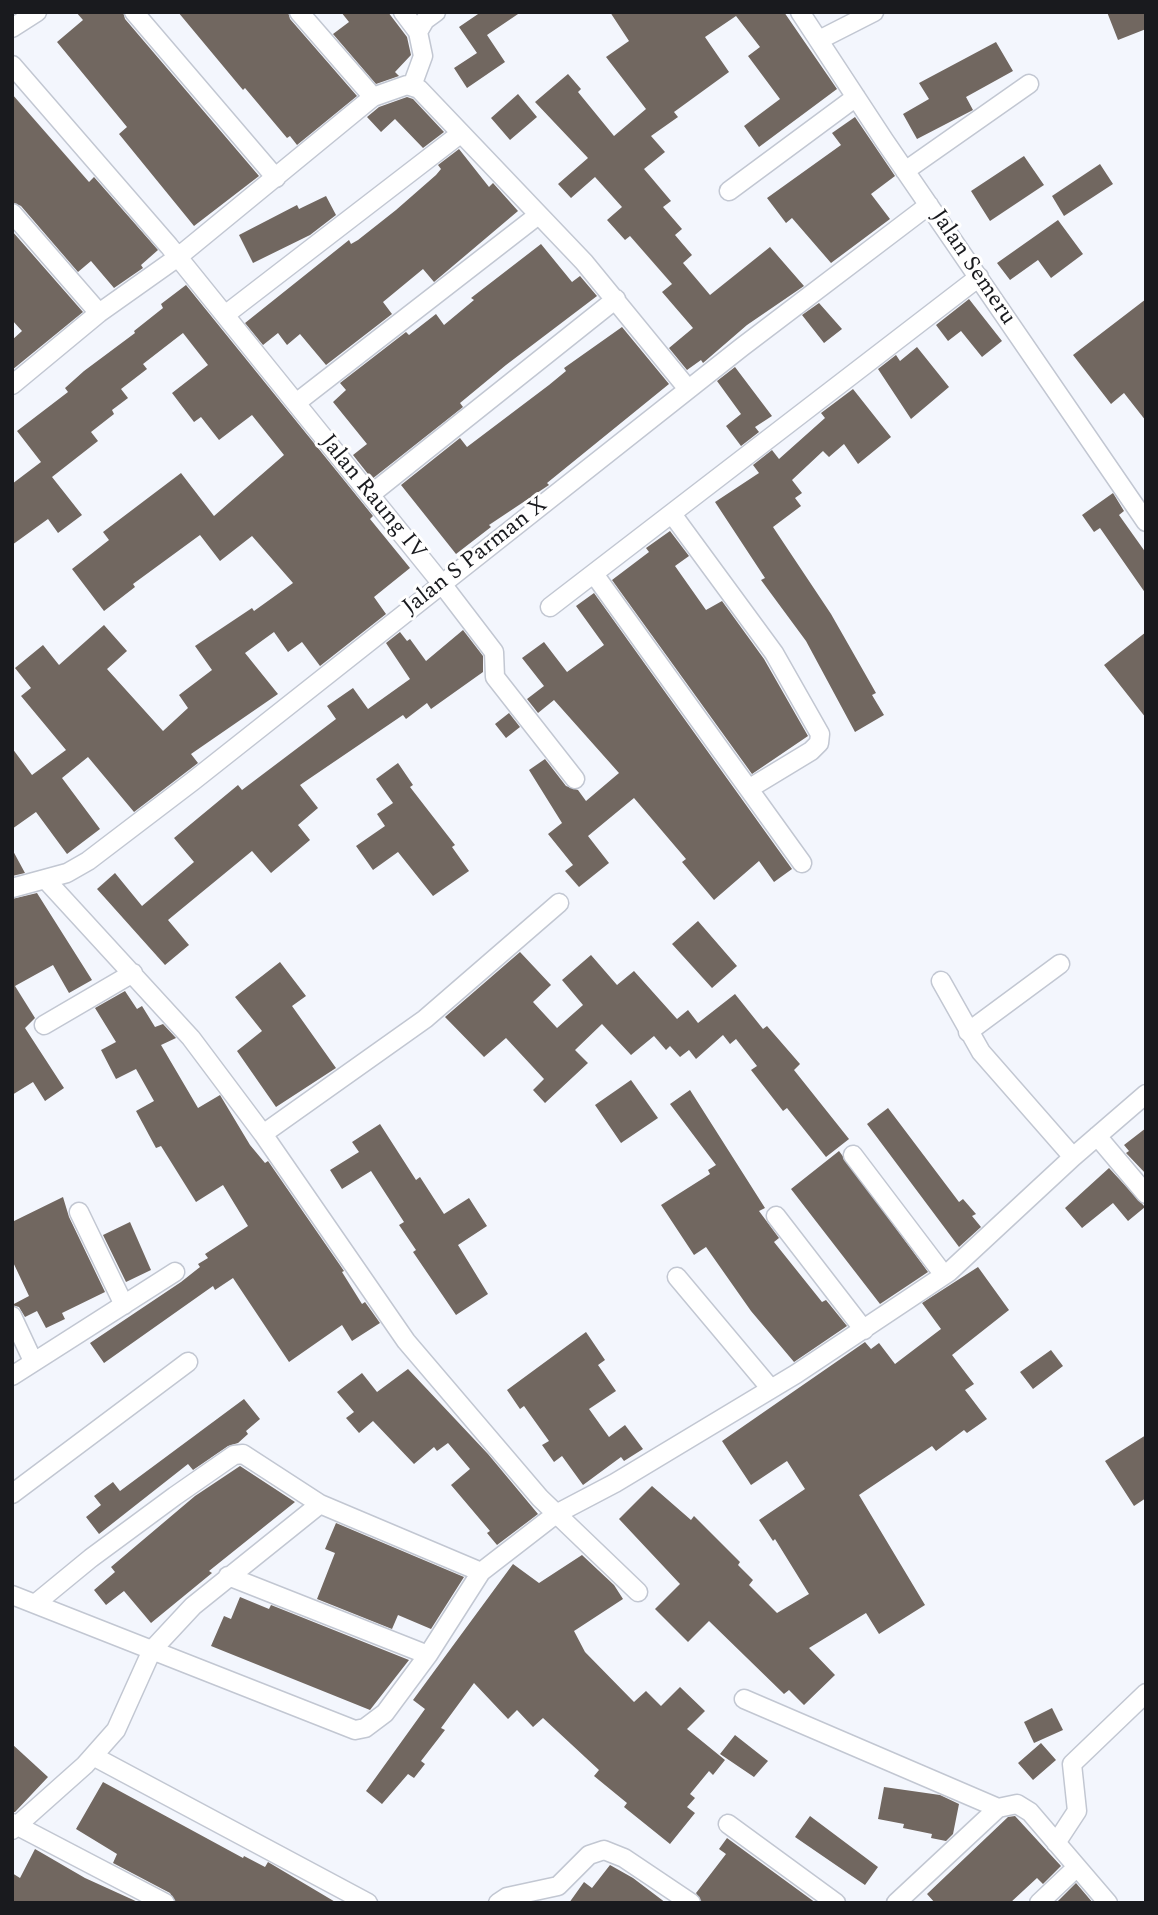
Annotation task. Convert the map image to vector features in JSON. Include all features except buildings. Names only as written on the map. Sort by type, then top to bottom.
[{"type":"street","points":[[12,28],[37,12]]},
{"type":"street","points":[[134,12],[276,178]]},
{"type":"street","points":[[299,12],[373,97]]},
{"type":"street","points":[[403,12],[418,32],[423,56],[412,86]]},
{"type":"street","points":[[418,32],[425,20],[436,12]]},
{"type":"street","name":"Jalan Semeru","points":[[800,12],[905,172],[1146,522]]},
{"type":"street","points":[[819,40],[874,12]]},
{"type":"street","name":"Jalan Raung IV","points":[[12,65],[178,257],[442,584],[494,652],[495,677],[575,779]]},
{"type":"street","points":[[905,172],[1030,84]]},
{"type":"street","points":[[15,377],[178,257],[373,97],[412,86],[419,89],[616,299],[688,389]]},
{"type":"street","points":[[729,191],[856,97]]},
{"type":"street","points":[[225,315],[460,134]]},
{"type":"street","name":"Jalan S Parman X","points":[[12,888],[66,873],[88,861],[688,389],[929,205]]},
{"type":"street","points":[[12,213],[99,313]]},
{"type":"street","points":[[296,403],[537,216]]},
{"type":"street","points":[[550,607],[979,278]]},
{"type":"street","points":[[370,495],[616,299]]},
{"type":"street","points":[[672,514],[774,653],[820,734],[819,743],[811,751],[750,788]]},
{"type":"street","points":[[594,574],[802,863]]},
{"type":"street","points":[[46,880],[191,1038],[263,1134],[406,1341],[556,1514],[638,1591]]},
{"type":"street","points":[[263,1134],[425,1019],[559,903]]},
{"type":"street","points":[[968,1032],[1060,964]]},
{"type":"street","points":[[44,1025],[133,973]]},
{"type":"street","points":[[941,981],[968,1032],[996,1072],[1073,1157]]},
{"type":"street","points":[[12,1595],[358,1730],[385,1713],[428,1655],[481,1572],[556,1514],[615,1483],[771,1389],[864,1331],[944,1275],[1146,1094]]},
{"type":"street","points":[[1097,1136],[1146,1194]]},
{"type":"street","points":[[853,1156],[944,1275]]},
{"type":"street","points":[[79,1212],[124,1305]]},
{"type":"street","points":[[776,1216],[864,1331]]},
{"type":"street","points":[[12,1376],[175,1272]]},
{"type":"street","points":[[677,1277],[771,1389]]},
{"type":"street","points":[[12,1316],[33,1361]]},
{"type":"street","points":[[12,1494],[188,1362]]},
{"type":"street","points":[[35,1604],[91,1558],[234,1455],[253,1457],[292,1488],[320,1504],[481,1572]]},
{"type":"street","points":[[165,1903],[14,1826],[93,1756],[116,1730],[152,1650],[193,1606],[320,1504]]},
{"type":"street","points":[[228,1576],[428,1655]]},
{"type":"street","points":[[1056,1843],[1077,1811],[1072,1764],[1146,1693]]},
{"type":"street","points":[[744,1699],[998,1808],[1021,1805],[1108,1903]]},
{"type":"street","points":[[93,1756],[368,1903]]},
{"type":"street","points":[[896,1903],[998,1808]]},
{"type":"street","points":[[728,1824],[836,1903]]},
{"type":"street","points":[[498,1903],[507,1897],[536,1898],[558,1886],[589,1855],[604,1850],[624,1858],[691,1903]]},
{"type":"street","points":[[1039,1903],[1077,1867]]}]
